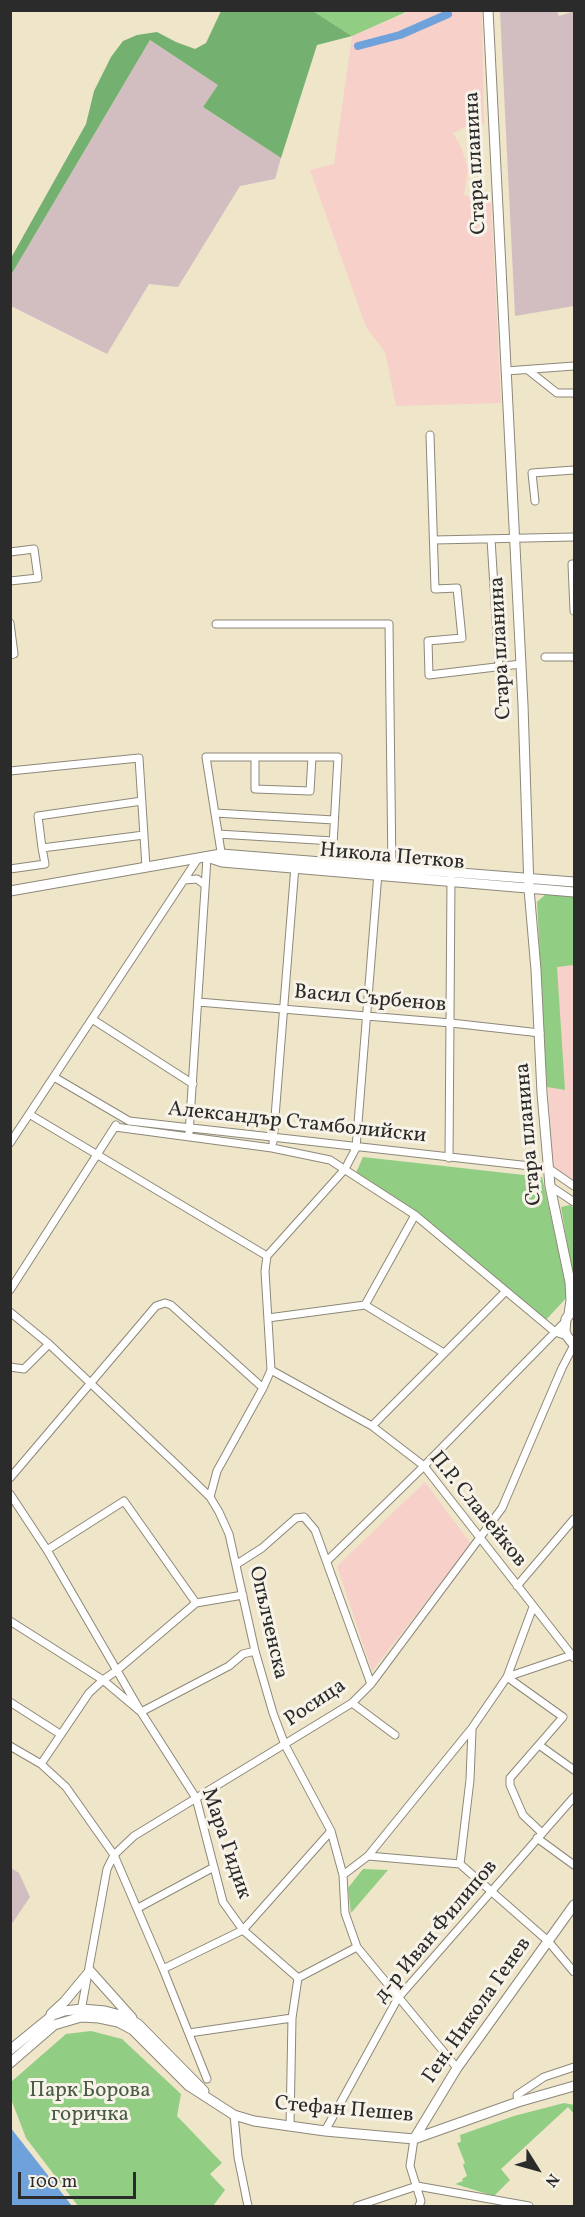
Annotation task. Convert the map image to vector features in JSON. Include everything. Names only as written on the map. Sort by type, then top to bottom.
[{"type":"street","name":"Стара планина","points":[[488,10],[542,1093],[550,1185],[574,1292]]},
{"type":"street","points":[[506,371],[574,366]]},
{"type":"street","points":[[528,370],[557,393],[574,393]]},
{"type":"street","points":[[430,435],[435,589],[457,588],[462,638],[428,641],[429,675],[521,664]]},
{"type":"street","points":[[535,501],[532,473],[574,470]]},
{"type":"street","points":[[434,540],[574,537]]},
{"type":"street","points":[[491,539],[499,667]]},
{"type":"street","points":[[10,552],[34,549],[38,578],[10,581]]},
{"type":"street","points":[[574,564],[572,564],[574,611]]},
{"type":"street","points":[[10,623],[14,654],[10,655]]},
{"type":"street","points":[[216,624],[280,626],[389,624],[392,872]]},
{"type":"street","points":[[545,657],[574,657]]},
{"type":"street","points":[[222,858],[206,757],[338,757],[332,863]]},
{"type":"street","points":[[255,757],[255,789],[310,790],[312,757]]},
{"type":"street","points":[[10,771],[139,758],[146,867]]},
{"type":"street","points":[[10,869],[45,864],[38,816],[142,801]]},
{"type":"street","points":[[215,813],[334,820]]},
{"type":"street","points":[[218,834],[333,841]]},
{"type":"street","points":[[42,848],[144,835]]},
{"type":"street","name":"Никола Петков","points":[[10,891],[146,867],[222,858],[530,884],[574,892]]},
{"type":"street","points":[[10,1143],[184,880],[202,859]]},
{"type":"street","points":[[189,1133],[206,885],[202,859]]},
{"type":"street","name":"Никола Петков","points":[[295,864],[332,863],[378,871]]},
{"type":"street","points":[[272,1148],[295,864]]},
{"type":"street","points":[[210,1497],[217,1471],[271,1370],[265,1271],[267,1256],[345,1169],[356,1144],[378,871]]},
{"type":"street","points":[[449,1158],[451,877]]},
{"type":"street","points":[[184,880],[197,879],[206,885]]},
{"type":"street","name":"Никола Петков","points":[[530,884],[574,882]]},
{"type":"street","name":"Васил Сърбенов","points":[[198,1002],[450,1023],[540,1033]]},
{"type":"street","points":[[92,1019],[193,1084]]},
{"type":"street","name":"Александър Стамболийски","points":[[54,1077],[129,1121],[323,1157],[415,1215],[555,1332]]},
{"type":"street","points":[[29,1114],[267,1256]]},
{"type":"street","points":[[10,1290],[121,1118]]},
{"type":"street","name":"Александър Стамболийски","points":[[115,1128],[356,1144],[449,1158],[548,1168]]},
{"type":"street","points":[[548,1168],[574,1186]]},
{"type":"street","points":[[550,1185],[574,1202]]},
{"type":"street","points":[[365,1305],[415,1215]]},
{"type":"street","name":"Стара планина","points":[[567,1336],[570,1282]]},
{"type":"street","points":[[372,1426],[505,1292]]},
{"type":"street","points":[[10,1478],[156,1306],[165,1303],[171,1305],[263,1388]]},
{"type":"street","points":[[268,1318],[365,1305],[444,1353]]},
{"type":"street","name":"Опълченска","points":[[10,1312],[49,1344],[210,1497],[229,1534],[255,1651],[273,1713],[285,1744],[331,1831],[343,1875],[345,1912],[357,1947],[458,2068]]},
{"type":"street","points":[[327,1562],[424,1466],[569,1315]]},
{"type":"street","points":[[555,1332],[567,1336],[574,1345]]},
{"type":"street","points":[[10,1367],[24,1369],[49,1344]]},
{"type":"street","name":"Росица","points":[[81,2013],[107,1869],[114,1855],[134,1836],[352,1703],[371,1684],[482,1538],[508,1498],[562,1368],[574,1345]]},
{"type":"street","name":"П.Р. Славейков","points":[[271,1370],[372,1426],[424,1466],[573,1657]]},
{"type":"street","name":"Мара Гидик","points":[[10,1494],[46,1550],[141,1712],[196,1798],[224,1902],[243,1930],[298,1978]]},
{"type":"street","points":[[46,1550],[124,1501],[196,1603]]},
{"type":"street","points":[[237,1564],[250,1557],[301,1516],[308,1520],[315,1530],[371,1684]]},
{"type":"street","points":[[518,1586],[574,1519]]},
{"type":"street","points":[[41,1764],[89,1693],[103,1680],[196,1603],[243,1595]]},
{"type":"street","points":[[343,1875],[368,1856],[472,1728],[507,1677],[533,1607]]},
{"type":"street","name":"Мара Гидик","points":[[10,1621],[103,1680],[141,1712]]},
{"type":"street","points":[[141,1712],[229,1666],[243,1654],[255,1651]]},
{"type":"street","points":[[507,1677],[573,1657]]},
{"type":"street","points":[[507,1677],[563,1717],[510,1778],[510,1785],[523,1815],[540,1835],[574,1865]]},
{"type":"street","points":[[10,1702],[60,1734]]},
{"type":"street","points":[[352,1703],[395,1735]]},
{"type":"street","points":[[460,1864],[470,1780],[472,1728]]},
{"type":"street","points":[[539,1745],[574,1770]]},
{"type":"street","points":[[10,1746],[41,1764],[66,1787],[114,1855],[164,1969],[207,2079]]},
{"type":"street","name":"д-р Иван Филипов","points":[[326,2131],[398,1998],[574,1797]]},
{"type":"street","points":[[164,1969],[243,1930],[331,1831]]},
{"type":"street","points":[[368,1856],[460,1864],[548,1941],[574,1972]]},
{"type":"street","points":[[138,1908],[214,1867]]},
{"type":"street","name":"Ген. Никола Генев","points":[[414,2139],[458,2068],[574,1905]]},
{"type":"street","points":[[290,2126],[292,2018],[298,1978],[357,1947]]},
{"type":"street","points":[[38,2025],[65,2001],[90,1971],[138,2024]]},
{"type":"street","name":"Стефан Пешев","points":[[25,2044],[54,2025],[81,2013],[126,2025],[189,2086],[234,2115],[254,2121],[326,2131],[414,2139],[518,2102],[574,2086]]},
{"type":"street","name":"Стефан Пешев","points":[[10,2062],[38,2025],[52,2015],[114,2013],[138,2024],[216,2103]]},
{"type":"street","points":[[189,2033],[292,2018]]},
{"type":"street","points":[[10,2050],[25,2044]]},
{"type":"street","points":[[518,2102],[517,2095],[544,2077],[574,2067]]},
{"type":"street","points":[[234,2115],[238,2157],[248,2206]]},
{"type":"street","points":[[414,2139],[410,2166],[421,2200],[419,2206]]},
{"type":"street","points":[[357,2206],[417,2186],[497,2203],[529,2206]]},
{"type":"shaded area","points":[[405,11],[482,11],[484,124],[467,126],[453,133],[462,149],[468,169],[464,195],[491,202],[501,403],[396,406],[385,352],[366,327],[310,170],[334,164],[352,36],[404,14]]},
{"type":"shaded area","points":[[500,11],[557,11],[559,16],[574,11],[574,306],[515,316]]},
{"type":"shaded area","points":[[150,40],[219,85],[203,107],[281,158],[275,179],[240,186],[178,287],[149,284],[107,354],[11,306],[11,275]]},
{"type":"shaded area","points":[[574,896],[574,1180],[553,1166],[537,902]]},
{"type":"shaded area","points":[[425,1482],[471,1544],[372,1671],[337,1566]]},
{"type":"shaded area","points":[[11,1868],[19,1873],[30,1897],[11,1925]]},
{"type":"green space","points":[[221,11],[313,11],[352,36],[317,45],[281,158],[203,107],[218,85],[150,40],[11,275],[11,258],[86,124],[94,91],[111,57],[123,41],[137,35],[157,32],[195,49],[206,43]]},
{"type":"green space","points":[[313,11],[405,11],[352,36]]},
{"type":"green space","points":[[546,894],[574,896],[574,965],[557,967],[565,1090],[547,1087],[537,902]]},
{"type":"green space","points":[[363,1157],[542,1177],[569,1295],[544,1322],[418,1212],[355,1175]]},
{"type":"green space","points":[[570,1205],[574,1208],[574,1275],[561,1207]]},
{"type":"green space","points":[[363,1869],[388,1870],[351,1913],[348,1888]]},
{"type":"green space","name":"Парк Борова горичка","points":[[91,2031],[122,2039],[181,2094],[177,2116],[222,2163],[210,2174],[225,2190],[213,2206],[78,2206],[26,2138],[11,2099],[11,2082],[66,2034]]},
{"type":"green space","points":[[564,2103],[574,2105],[574,2114],[568,2107],[501,2169],[510,2180],[494,2196],[455,2184],[463,2181],[462,2179],[467,2176],[463,2165],[465,2163],[457,2143],[461,2142],[460,2135],[514,2116]]},
{"type":"water","points":[[10,2127],[21,2141],[72,2206],[11,2206]]},
{"type":"waterway","points":[[358,46],[400,35],[448,14]]}]
